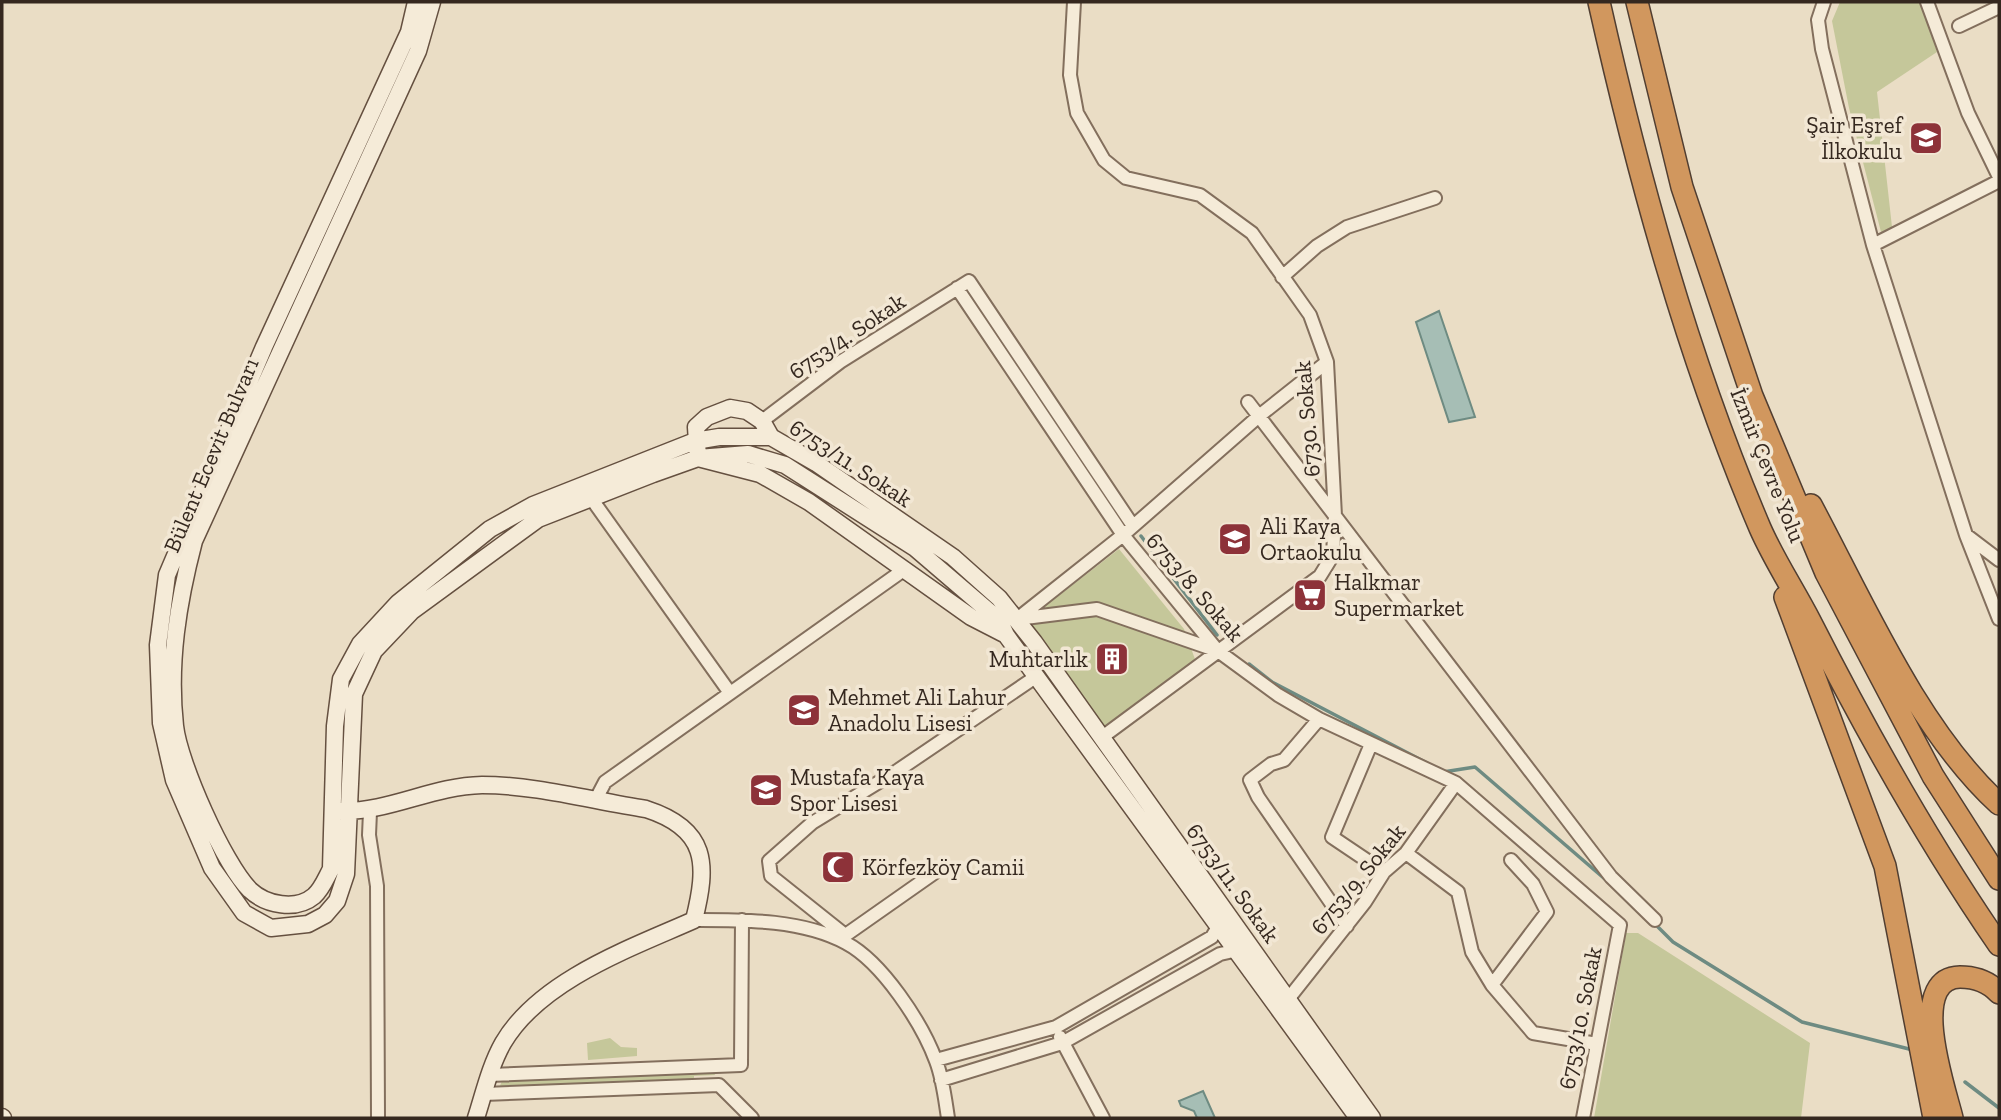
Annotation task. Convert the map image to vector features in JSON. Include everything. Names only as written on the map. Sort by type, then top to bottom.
[{"type":"highway","name":"İzmir Çevre Yolu","points":[[1599,2],[1630,142],[1683,314],[1761,529],[1892,777],[1943,864],[1999,946]]},
{"type":"highway","name":"İzmir Çevre Yolu","points":[[1637,2],[1682,187],[1752,397],[1826,573],[1933,776],[1999,879]]},
{"type":"highway","points":[[1752,397],[1896,664],[1974,781],[1999,804]]},
{"type":"highway","points":[[1761,529],[1885,866],[1948,1117]]},
{"type":"highway","points":[[1948,1117],[1933,1030],[1931,1001],[1939,987],[1952,977],[1973,977],[1993,986],[1999,993]]},
{"type":"street","name":"Bülent Ecevit Bulvarı","points":[[416,2],[409,32],[264,347],[167,575],[158,645],[161,723],[174,780],[212,868],[244,913],[271,928],[308,924],[325,915],[337,901],[346,874],[354,694],[374,651],[412,611],[538,519],[587,492]]},
{"type":"street","name":"Bülent Ecevit Bulvarı","points":[[432,2],[418,51],[194,541],[180,595],[172,667],[175,728],[193,790],[250,889],[277,904],[296,904],[314,897],[331,869],[331,811],[341,678],[360,644],[398,603],[491,529],[533,505],[587,492],[697,450],[719,437],[771,437]]},
{"type":"street","name":"6730. Sokak","points":[[1074,2],[1070,75],[1077,113],[1104,160],[1125,178],[1200,195],[1252,233],[1310,315],[1327,362],[1335,516],[1333,555],[1320,576],[1101,738]]},
{"type":"street","points":[[1824,2],[1818,20],[1822,49],[1873,245],[1966,535],[1999,619]]},
{"type":"street","points":[[1873,245],[1999,179],[1968,113],[1927,2]]},
{"type":"street","points":[[1959,26],[1999,7]]},
{"type":"street","points":[[1282,277],[1317,246],[1347,227],[1435,198]]},
{"type":"street","points":[[957,288],[969,281],[1133,526]]},
{"type":"street","name":"6753/4. Sokak","points":[[762,421],[839,362],[957,288]]},
{"type":"street","name":"6753/8. Sokak","points":[[957,288],[1123,536],[1219,651],[1278,695],[1319,719],[1457,783],[1619,925]]},
{"type":"street","points":[[1017,619],[1123,536],[1259,416],[1327,362]]},
{"type":"street","points":[[1248,402],[1611,877],[1655,920]]},
{"type":"street","name":"6753/11. Sokak","points":[[1358,1118],[1006,635],[999,620],[915,548],[785,465],[748,454],[697,450],[696,427],[707,416],[730,408],[747,411],[762,421],[771,437],[816,463],[953,557],[1017,619],[1372,1118]]},
{"type":"street","points":[[697,450],[760,474],[810,502],[971,617],[1006,635]]},
{"type":"street","points":[[587,492],[730,692]]},
{"type":"street","points":[[1966,535],[1999,560]]},
{"type":"street","points":[[595,801],[605,782],[905,569]]},
{"type":"street","points":[[1017,619],[1097,609],[1219,651]]},
{"type":"street","points":[[948,1118],[936,1060],[894,989],[869,961],[771,876],[769,861],[812,823],[897,771],[1037,676]]},
{"type":"street","points":[[1319,719],[1284,760],[1271,764],[1250,780],[1258,797],[1347,926]]},
{"type":"street","points":[[1371,744],[1332,837],[1384,872]]},
{"type":"street","name":"6753/9. Sokak","points":[[1289,998],[1347,926],[1384,872],[1406,853],[1457,783]]},
{"type":"street","points":[[331,811],[370,812],[447,789],[483,785],[595,801],[665,815],[682,827],[699,846],[703,885],[694,920]]},
{"type":"street","points":[[370,812],[369,835],[377,886],[378,1118]]},
{"type":"street","points":[[1406,853],[1458,892],[1472,952],[1492,985],[1533,1034],[1597,1044]]},
{"type":"street","points":[[1492,985],[1547,912],[1533,884],[1511,860]]},
{"type":"street","points":[[476,1118],[489,1075],[505,1040],[539,1003],[604,960],[694,920],[742,920],[842,937],[934,873]]},
{"type":"street","points":[[489,1075],[741,1065],[742,920]]},
{"type":"street","points":[[936,1060],[1056,1027],[1212,937],[1219,925]]},
{"type":"street","name":"6753/10. Sokak","points":[[1583,1118],[1619,925]]},
{"type":"street","points":[[942,1080],[1062,1043],[1220,954],[1238,950]]},
{"type":"street","points":[[1056,1027],[1062,1043],[1104,1118]]},
{"type":"street","points":[[484,1094],[719,1085],[752,1118]]},
{"type":"green space","points":[[1840,2],[1921,2],[1937,52],[1877,92],[1892,227],[1881,232],[1849,108],[1832,21]]},
{"type":"green space","points":[[1119,549],[1184,629],[1196,662],[1104,726],[1026,621]]},
{"type":"green space","points":[[1626,933],[1638,933],[1810,1043],[1801,1118],[1594,1118]]},
{"type":"green space","points":[[610,1038],[621,1047],[637,1048],[637,1056],[588,1060],[587,1043]]},
{"type":"green space","points":[[714,1072],[715,1075],[694,1076],[694,1080],[499,1088],[502,1081]]},
{"type":"shaded area","points":[[1439,311],[1475,417],[1449,422],[1416,322]]},
{"type":"shaded area","points":[[1203,1091],[1215,1118],[1197,1118],[1194,1111],[1181,1106],[1179,1101]]},
{"type":"waterway","points":[[1141,536],[1217,635]]},
{"type":"waterway","points":[[1249,664],[1272,682],[1427,763]]},
{"type":"waterway","points":[[1443,772],[1475,767],[1606,880]]},
{"type":"waterway","points":[[1654,923],[1673,942],[1802,1022],[1913,1050]]},
{"type":"waterway","points":[[1965,1082],[1999,1108]]},
{"type":"place","name":"Şair Eşref İlkokulu","points":[[1926,138]]},
{"type":"place","name":"Ali Kaya Ortaokulu","points":[[1235,539]]},
{"type":"place","name":"Halkmar Supermarket","points":[[1310,595]]},
{"type":"place","name":"Muhtarlık","points":[[1112,659]]},
{"type":"place","name":"Mehmet Ali Lahur Anadolu Lisesi","points":[[804,710]]},
{"type":"place","name":"Mustafa Kaya Spor Lisesi","points":[[766,790]]},
{"type":"place","name":"Körfezköy Camii","points":[[838,867]]}]
